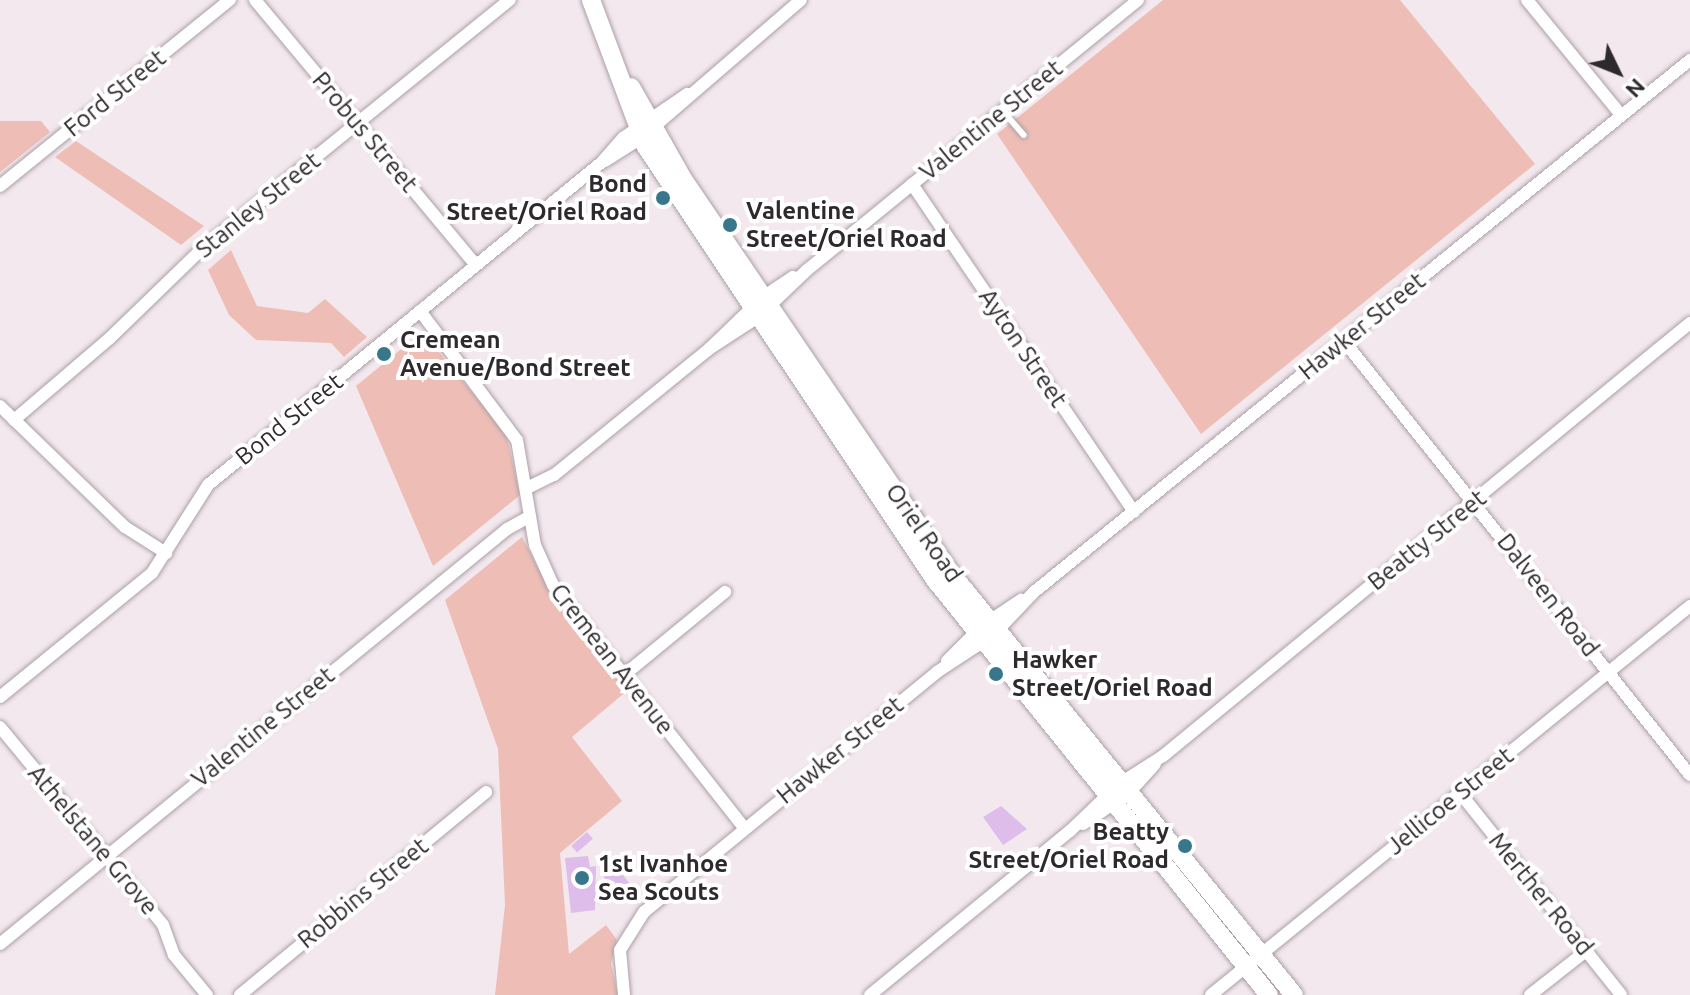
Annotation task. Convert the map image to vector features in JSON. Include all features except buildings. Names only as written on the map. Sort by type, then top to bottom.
[{"type":"main road","name":"Oriel Road","points":[[591,0],[644,128],[761,307],[986,632],[1117,794],[1269,995]]},
{"type":"main road","name":"Oriel Road","points":[[1117,794],[1294,995]]},
{"type":"street","name":"Ford Street","points":[[0,186],[230,0]]},
{"type":"street","name":"Probus Street","points":[[255,0],[476,265]]},
{"type":"street","name":"Stanley Street","points":[[14,420],[110,338],[202,249],[510,0]]},
{"type":"street","name":"Bond Street","points":[[0,697],[152,573],[208,485],[801,0]]},
{"type":"street","name":"Valentine Street","points":[[529,487],[554,475],[1138,0]]},
{"type":"street","points":[[1527,0],[1621,115]]},
{"type":"street","name":"Hawker Street","points":[[624,995],[620,950],[644,912],[1690,60]]},
{"type":"street","name":"Ayton Street","points":[[912,184],[1134,512]]},
{"type":"street","name":"Cremean Avenue","points":[[420,311],[511,430],[529,487],[530,516],[539,559],[553,585],[744,828]]},
{"type":"street","name":"Beatty Street","points":[[870,995],[1690,323]]},
{"type":"street","name":"Dalveen Road","points":[[1344,341],[1690,775]]},
{"type":"street","points":[[0,406],[125,527],[166,553]]},
{"type":"street","name":"Valentine Street","points":[[0,944],[507,529],[530,516]]},
{"type":"street","points":[[624,675],[725,592]]},
{"type":"street","name":"Jellicoe Street","points":[[1211,995],[1690,606]]},
{"type":"street","name":"Athelstane Grove","points":[[0,727],[103,858],[163,925],[174,955],[207,995]]},
{"type":"street","name":"Robbins Street","points":[[240,995],[486,792]]},
{"type":"street","name":"Merther Road","points":[[1460,793],[1621,995]]},
{"type":"street","points":[[1530,995],[1586,951]]},
{"type":"lane","points":[[1002,110],[1024,135]]},
{"type":"shaded area","points":[[1163,0],[1400,0],[1535,164],[1201,434],[997,134]]},
{"type":"shaded area","points":[[0,121],[41,121],[50,132],[0,172]]},
{"type":"shaded area","points":[[76,141],[204,226],[181,245],[55,157]]},
{"type":"shaded area","points":[[231,250],[257,306],[308,313],[325,299],[367,337],[344,357],[331,343],[256,340],[229,315],[208,270]]},
{"type":"shaded area","points":[[422,332],[506,433],[520,495],[433,566],[356,386]]},
{"type":"shaded area","points":[[522,537],[554,598],[628,690],[572,737],[622,801],[560,853],[569,954],[606,925],[617,940],[611,964],[618,995],[495,995],[505,905],[498,749],[445,600]]},
{"type":"place","name":"Bond Street/Oriel Road","points":[[663,198]]},
{"type":"place","name":"Valentine Street/Oriel Road","points":[[730,225]]},
{"type":"place","name":"Cremean Avenue/Bond Street","points":[[384,354]]},
{"type":"place","name":"Hawker Street/Oriel Road","points":[[996,674]]},
{"type":"place","name":"Beatty Street/Oriel Road","points":[[1185,846]]},
{"type":"place","name":"1st Ivanhoe Sea Scouts","points":[[582,878]]}]
